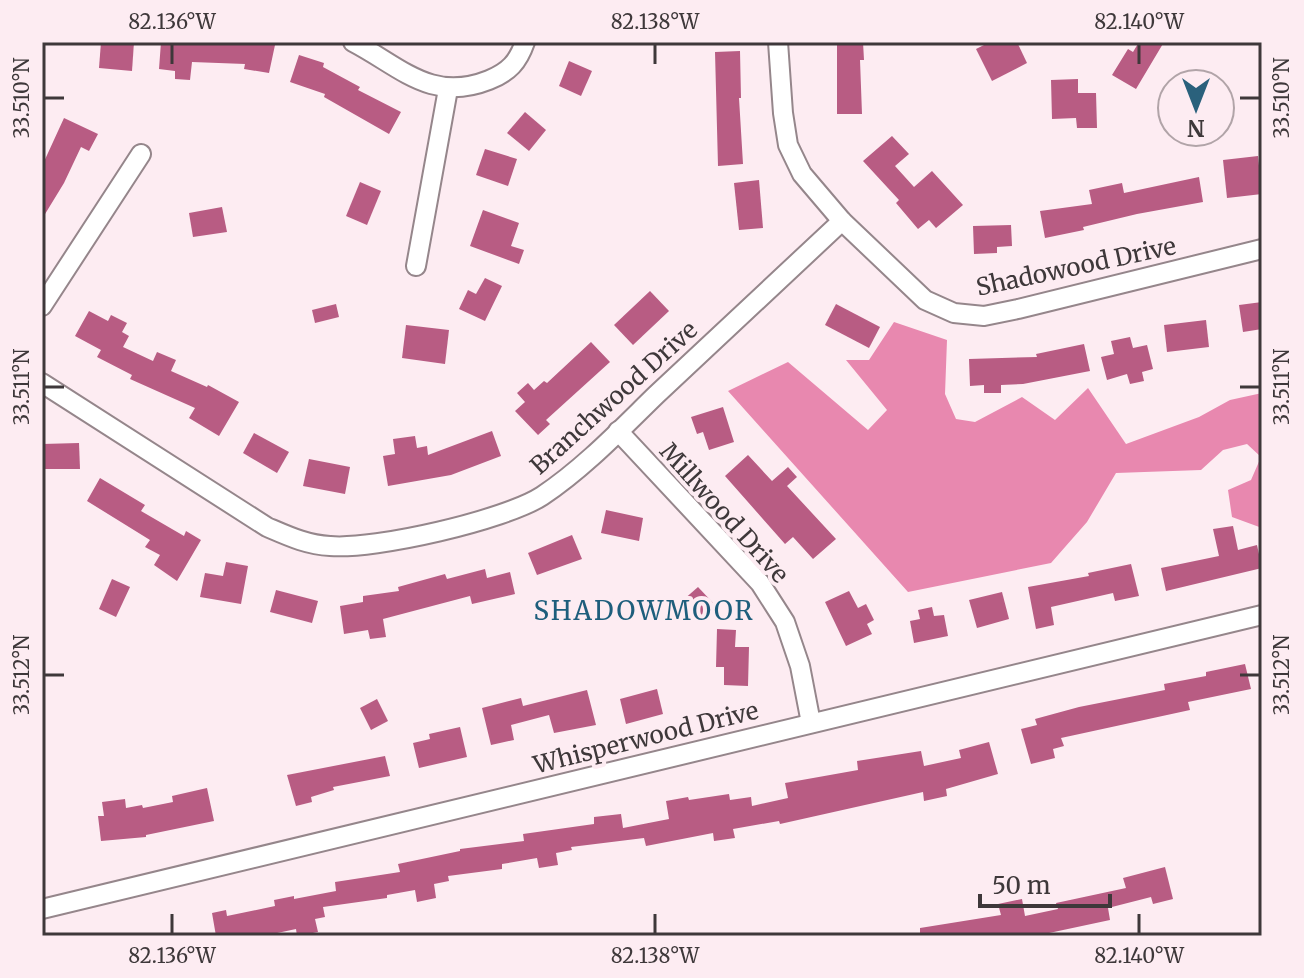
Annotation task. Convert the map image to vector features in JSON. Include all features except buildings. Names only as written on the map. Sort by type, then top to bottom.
[{"type":"street","points":[[353,42],[404,73],[429,85],[448,89],[477,85],[508,70],[518,62],[525,42]]},
{"type":"street","name":"Shadowood Drive","points":[[778,42],[788,145],[802,174],[842,221],[925,300],[954,313],[984,316],[1262,249]]},
{"type":"street","points":[[416,266],[448,89]]},
{"type":"street","points":[[42,306],[141,154]]},
{"type":"street","name":"Branchwood Drive","points":[[42,383],[267,527],[300,542],[369,546],[505,512],[540,497],[618,431],[842,221]]},
{"type":"street","name":"Millwood Drive","points":[[618,431],[760,583],[785,622],[800,666],[811,723]]},
{"type":"street","name":"Whisperwood Drive","points":[[42,909],[1262,615]]},
{"type":"shaded area","points":[[894,322],[947,340],[945,394],[956,419],[975,422],[1022,397],[1055,420],[1088,388],[1126,444],[1199,417],[1230,400],[1262,393],[1262,528],[1232,517],[1228,490],[1251,480],[1261,457],[1247,444],[1223,450],[1201,470],[1116,473],[1087,522],[1051,563],[908,592],[728,391],[788,362],[868,430],[887,410],[846,360],[869,360]]},
{"type":"district","name":"SHADOWMOOR","points":[[644,611]]}]
